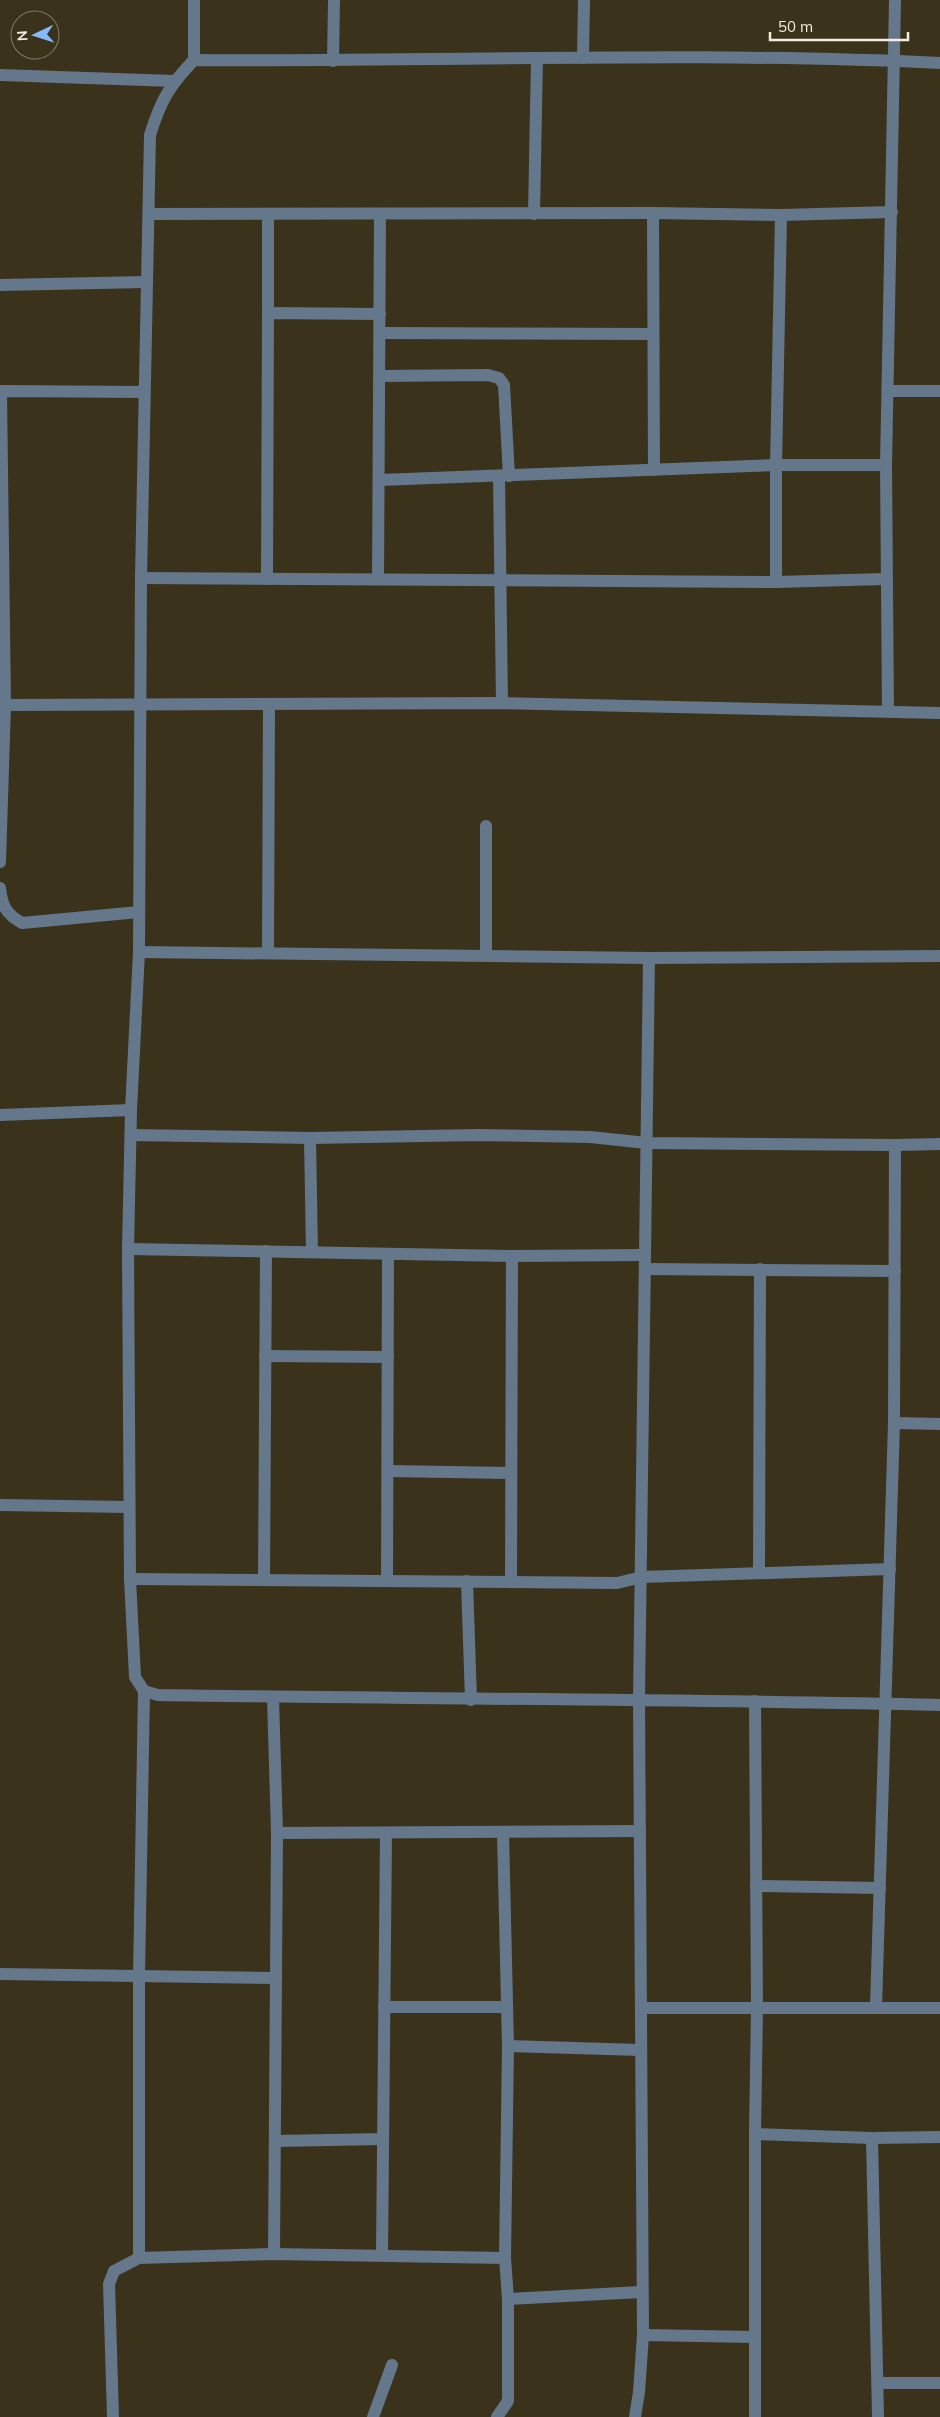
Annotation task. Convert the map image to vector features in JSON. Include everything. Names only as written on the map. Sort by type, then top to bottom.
[{"type":"street","points":[[140,2258],[139,1977],[144,1691],[135,1677],[130,1579],[128,1249],[131,1110],[139,952],[140,578],[143,392],[150,135],[160,105],[174,81],[194,60],[194,0]]},
{"type":"street","points":[[333,61],[334,0]]},
{"type":"street","points":[[583,58],[584,0]]},
{"type":"street","points":[[888,710],[885,579],[886,465],[895,0]]},
{"type":"street","points":[[534,214],[537,58]]},
{"type":"street","points":[[194,60],[333,61],[583,58],[940,63]]},
{"type":"street","points":[[0,75],[174,81]]},
{"type":"street","points":[[149,214],[653,213],[781,216],[892,212]]},
{"type":"street","points":[[653,213],[654,470]]},
{"type":"street","points":[[267,579],[268,214]]},
{"type":"street","points":[[378,580],[380,214]]},
{"type":"street","points":[[776,582],[776,465],[781,216]]},
{"type":"street","points":[[0,285],[146,282]]},
{"type":"street","points":[[268,313],[380,314]]},
{"type":"street","points":[[380,333],[653,334]]},
{"type":"street","points":[[380,376],[488,375],[499,378],[504,385],[504,477],[499,582],[502,702]]},
{"type":"street","points":[[0,862],[5,705],[1,391],[143,392]]},
{"type":"street","points":[[888,392],[940,391]]},
{"type":"street","points":[[380,480],[504,477],[776,465],[886,465]]},
{"type":"street","points":[[140,578],[499,582],[776,582],[885,579]]},
{"type":"street","points":[[5,705],[502,702],[888,710],[940,713]]},
{"type":"street","points":[[268,953],[269,704]]},
{"type":"street","points":[[486,826],[486,955]]},
{"type":"street","points":[[0,888],[1,902],[8,915],[22,923],[139,912]]},
{"type":"street","points":[[139,952],[649,958],[940,956]]},
{"type":"street","points":[[635,2417],[639,2392],[643,2335],[641,2292],[640,2050],[642,2008],[639,1699],[649,958]]},
{"type":"street","points":[[0,1115],[131,1110]]},
{"type":"street","points":[[131,1135],[310,1138],[497,1135],[590,1137],[647,1143],[940,1144]]},
{"type":"street","points":[[310,1138],[312,1252]]},
{"type":"street","points":[[876,2007],[887,1704],[894,1423],[895,1145]]},
{"type":"street","points":[[128,1249],[512,1256],[645,1255]]},
{"type":"street","points":[[264,1579],[266,1251]]},
{"type":"street","points":[[387,1581],[388,1254]]},
{"type":"street","points":[[511,1581],[512,1256]]},
{"type":"street","points":[[646,1269],[895,1271]]},
{"type":"street","points":[[759,1572],[760,1269]]},
{"type":"street","points":[[265,1356],[388,1357]]},
{"type":"street","points":[[894,1423],[940,1424]]},
{"type":"street","points":[[388,1471],[511,1473]]},
{"type":"street","points":[[0,1505],[129,1507]]},
{"type":"street","points":[[130,1579],[617,1583],[642,1577],[890,1569]]},
{"type":"street","points":[[467,1581],[471,1700]]},
{"type":"street","points":[[144,1691],[158,1695],[471,1700],[639,1699],[940,1705]]},
{"type":"street","points":[[273,1697],[277,1833],[274,2254]]},
{"type":"street","points":[[755,1702],[757,2008],[755,2417]]},
{"type":"street","points":[[277,1833],[640,1831]]},
{"type":"street","points":[[497,2417],[508,2401],[508,2299],[505,2258],[508,2046],[503,1832]]},
{"type":"street","points":[[382,2254],[386,1833]]},
{"type":"street","points":[[756,1886],[880,1888]]},
{"type":"street","points":[[0,1974],[276,1978]]},
{"type":"street","points":[[384,2007],[506,2007]]},
{"type":"street","points":[[642,2008],[940,2008]]},
{"type":"street","points":[[508,2046],[640,2050]]},
{"type":"street","points":[[755,2134],[872,2138],[940,2137]]},
{"type":"street","points":[[872,2138],[878,2417]]},
{"type":"street","points":[[275,2141],[383,2139]]},
{"type":"street","points":[[113,2417],[109,2284],[114,2271],[140,2258],[274,2254],[382,2254],[505,2258]]},
{"type":"street","points":[[508,2299],[641,2292]]},
{"type":"street","points":[[643,2335],[754,2337]]},
{"type":"street","points":[[373,2417],[392,2365]]},
{"type":"street","points":[[878,2383],[940,2383]]}]
